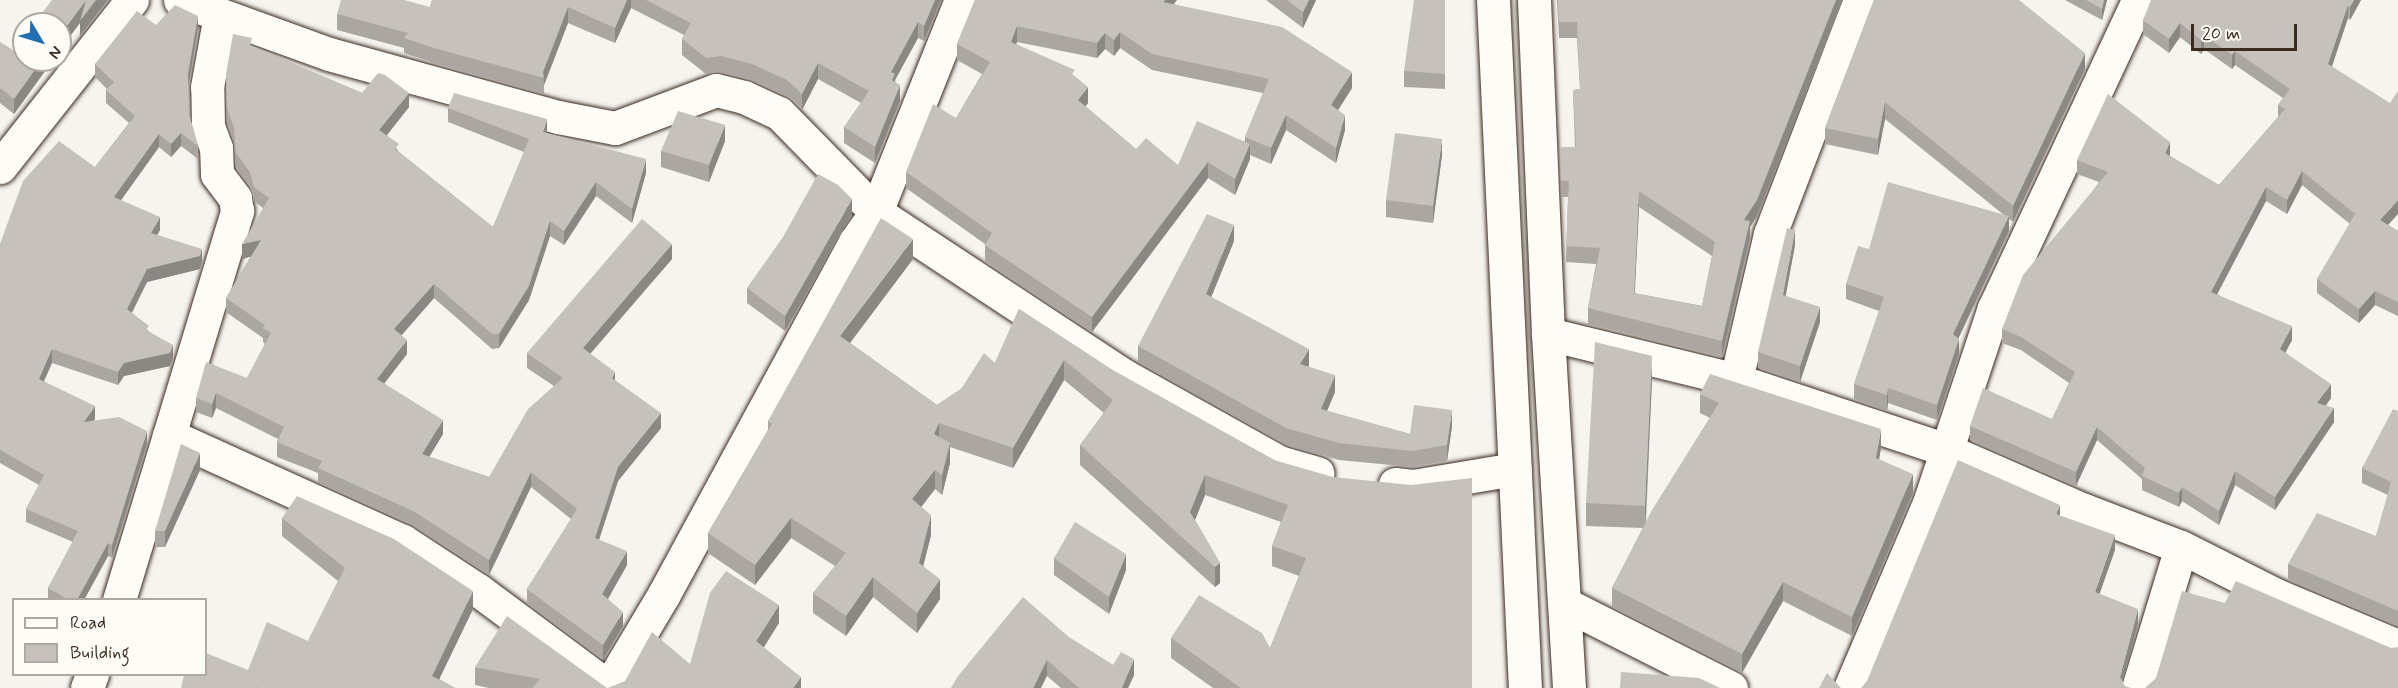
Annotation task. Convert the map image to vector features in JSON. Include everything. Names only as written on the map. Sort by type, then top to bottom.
[{"type":"street","points":[[0,167],[132,0]]},
{"type":"street","points":[[180,0],[329,54],[558,117],[615,128],[716,90],[744,97],[779,113],[876,212],[1123,375],[1226,435],[1279,462],[1357,481],[1413,486],[1515,469]]},
{"type":"street","points":[[169,435],[403,541],[478,590],[609,688],[664,594],[855,242],[876,212],[961,0]]},
{"type":"street","points":[[1493,0],[1525,688]]},
{"type":"street","points":[[1534,0],[1548,334],[1569,688]]},
{"type":"street","points":[[1736,380],[1770,234],[1860,0]]},
{"type":"street","points":[[1850,688],[1930,500],[1994,308],[2138,0]]},
{"type":"street","points":[[120,598],[237,211],[235,198],[217,174],[216,148],[208,126],[207,87],[220,15]]},
{"type":"street","points":[[1548,334],[1736,380],[1946,450],[2074,506],[2181,547],[2276,595],[2398,646]]},
{"type":"street","points":[[2138,688],[2181,547]]},
{"type":"street","points":[[1565,604],[1731,688]]},
{"type":"building","points":[[52,0],[86,0],[72,19],[72,12],[43,12]]},
{"type":"building","points":[[86,0],[96,0],[80,21]]},
{"type":"building","points":[[341,0],[404,0],[430,7],[432,0],[627,0],[615,28],[568,7],[543,72],[544,78],[434,48],[404,38],[408,33],[337,14]]},
{"type":"building","points":[[646,0],[935,0],[924,26],[918,22],[891,72],[895,74],[892,80],[900,85],[875,147],[844,127],[869,91],[818,63],[802,94],[787,80],[752,64],[721,56],[706,58],[682,39],[691,23]]},
{"type":"building","points":[[975,0],[1165,0],[1163,2],[1282,27],[1352,72],[1331,105],[1345,115],[1336,148],[1286,115],[1271,148],[1245,137],[1269,79],[1152,54],[1120,32],[1114,40],[1105,33],[1097,43],[1017,26],[1011,42],[1075,70],[1072,74],[1088,87],[1078,100],[1136,149],[1146,138],[1178,165],[1197,121],[1250,144],[1235,179],[1208,162],[1092,317],[985,245],[992,233],[906,172],[933,104],[956,118],[990,62],[957,44]]},
{"type":"building","points":[[1287,0],[1309,0],[1303,12]]},
{"type":"building","points":[[1414,0],[1445,0],[1445,74],[1404,71]]},
{"type":"building","points":[[1558,0],[1836,0],[1757,200],[1744,220],[1750,221],[1722,341],[1588,308],[1600,248],[1566,246],[1569,181],[1561,181],[1560,147],[1576,147],[1573,90],[1580,89],[1577,22],[1559,22]],"holes":[[[1639,191],[1715,242],[1702,306],[1634,293]]]},
{"type":"building","points":[[1874,0],[2019,0],[2085,53],[2013,206],[1885,102],[1878,139],[1825,128]]},
{"type":"building","points":[[2086,0],[2104,0],[2102,9]]},
{"type":"building","points":[[2151,0],[2354,0],[2350,7],[2348,5],[2328,64],[2390,103],[2398,91],[2398,200],[2380,220],[2398,231],[2398,302],[2375,291],[2359,309],[2317,279],[2355,214],[2302,171],[2287,200],[2266,187],[2211,292],[2292,326],[2280,349],[2331,384],[2317,403],[2334,408],[2275,497],[2235,471],[2219,511],[2182,487],[2179,493],[2142,476],[2145,468],[2097,427],[2076,472],[1970,426],[1983,388],[2052,419],[2075,372],[2021,337],[2002,329],[2023,275],[2108,172],[2077,160],[2108,94],[2170,142],[2165,153],[2219,185],[2285,109],[2278,105],[2290,89],[2235,51],[2232,55],[2204,35],[2201,40],[2180,23],[2169,39],[2143,20]]},
{"type":"building","points":[[175,5],[198,16],[188,74],[189,114],[198,146],[181,133],[171,144],[159,134],[114,197],[160,217],[151,233],[202,249],[200,256],[147,269],[127,309],[149,326],[146,330],[173,345],[170,353],[124,363],[118,372],[52,349],[39,379],[95,406],[84,422],[119,417],[147,431],[112,545],[108,543],[78,598],[66,598],[48,588],[78,531],[26,509],[44,475],[0,450],[0,244],[23,181],[59,141],[95,167],[135,116],[106,90],[114,82],[95,64],[137,11],[156,25]]},
{"type":"building","points":[[233,34],[252,38],[250,45],[362,93],[378,73],[385,75],[409,93],[379,130],[399,144],[395,149],[493,227],[529,139],[448,108],[454,93],[547,119],[543,132],[646,159],[632,209],[596,182],[564,231],[550,221],[529,286],[499,334],[492,334],[434,284],[394,329],[407,340],[377,379],[443,420],[422,454],[489,477],[528,409],[563,378],[527,353],[642,219],[672,244],[583,348],[615,372],[612,378],[661,413],[618,467],[595,538],[627,551],[602,594],[623,612],[603,645],[527,589],[577,509],[531,472],[489,560],[413,511],[318,468],[322,461],[277,442],[284,427],[216,393],[212,404],[196,398],[206,362],[247,378],[271,333],[263,328],[265,325],[226,298],[261,240],[242,244],[269,198],[254,187],[250,172],[236,153],[234,128],[227,108],[226,74]]},
{"type":"building","points":[[0,42],[12,50],[12,72],[33,72],[14,99],[0,88]]},
{"type":"building","points":[[678,111],[725,125],[709,165],[661,151]]},
{"type":"building","points":[[1395,133],[1442,139],[1433,206],[1386,200]]},
{"type":"building","points":[[818,174],[838,185],[852,199],[785,316],[747,288],[783,237]]},
{"type":"building","points":[[1888,182],[2009,216],[1953,334],[1959,339],[1937,405],[1888,388],[1887,395],[1854,384],[1884,297],[1846,284],[1858,246],[1869,249]]},
{"type":"building","points":[[1207,214],[1234,225],[1206,294],[1309,349],[1300,364],[1335,375],[1321,409],[1410,434],[1414,405],[1452,410],[1447,445],[1412,451],[1339,443],[1286,428],[1138,346]]},
{"type":"building","points":[[881,218],[913,239],[840,336],[937,405],[961,389],[984,353],[995,363],[1019,309],[1114,371],[1274,460],[1333,477],[1411,485],[1472,478],[1472,688],[1241,688],[1171,638],[1199,595],[1262,633],[1270,648],[1306,558],[1272,546],[1288,505],[1205,475],[1190,512],[1220,563],[1215,567],[1080,445],[1113,400],[1064,360],[1013,448],[939,423],[934,434],[950,443],[942,475],[935,470],[912,499],[931,515],[919,563],[940,579],[917,613],[873,577],[846,616],[813,593],[846,553],[791,518],[755,565],[708,533],[772,424],[768,421]]},
{"type":"building","points":[[1787,228],[1795,230],[1783,295],[1820,307],[1800,366],[1758,352]]},
{"type":"building","points":[[1595,342],[1652,356],[1645,506],[1586,503]]},
{"type":"building","points":[[1710,374],[1881,429],[1876,458],[1913,474],[1852,617],[1783,582],[1742,654],[1612,588],[1652,510],[1719,403],[1700,394]]},
{"type":"building","points":[[2393,409],[2398,411],[2398,611],[2288,564],[2317,513],[2376,536],[2391,482],[2362,468]]},
{"type":"building","points":[[181,444],[200,453],[165,531],[155,531]]},
{"type":"building","points":[[1958,460],[2060,505],[2056,514],[2115,535],[2095,592],[2138,609],[2120,677],[2125,686],[2131,688],[1861,688],[1867,681]]},
{"type":"building","points":[[297,496],[394,539],[473,591],[432,676],[455,688],[181,688],[184,676],[207,676],[207,653],[248,670],[267,622],[308,641],[345,568],[282,518]]},
{"type":"building","points":[[1075,522],[1126,554],[1109,597],[1054,558]]},
{"type":"building","points":[[726,571],[779,605],[756,641],[801,677],[793,688],[608,688],[625,681],[652,632],[690,664],[710,593]]},
{"type":"building","points":[[2236,581],[2391,648],[2398,647],[2398,688],[2145,688],[2156,678],[2182,591],[2225,603]]},
{"type":"building","points":[[1023,597],[1070,638],[1113,665],[1121,652],[1134,659],[1122,688],[1079,688],[1047,660],[1033,688],[951,688],[958,676]]},
{"type":"building","points":[[507,616],[607,688],[532,688],[540,679],[475,667]]},
{"type":"building","points":[[1621,672],[1699,678],[1720,688],[1620,688]]},
{"type":"building","points":[[1827,673],[1841,688],[1819,688]]}]
